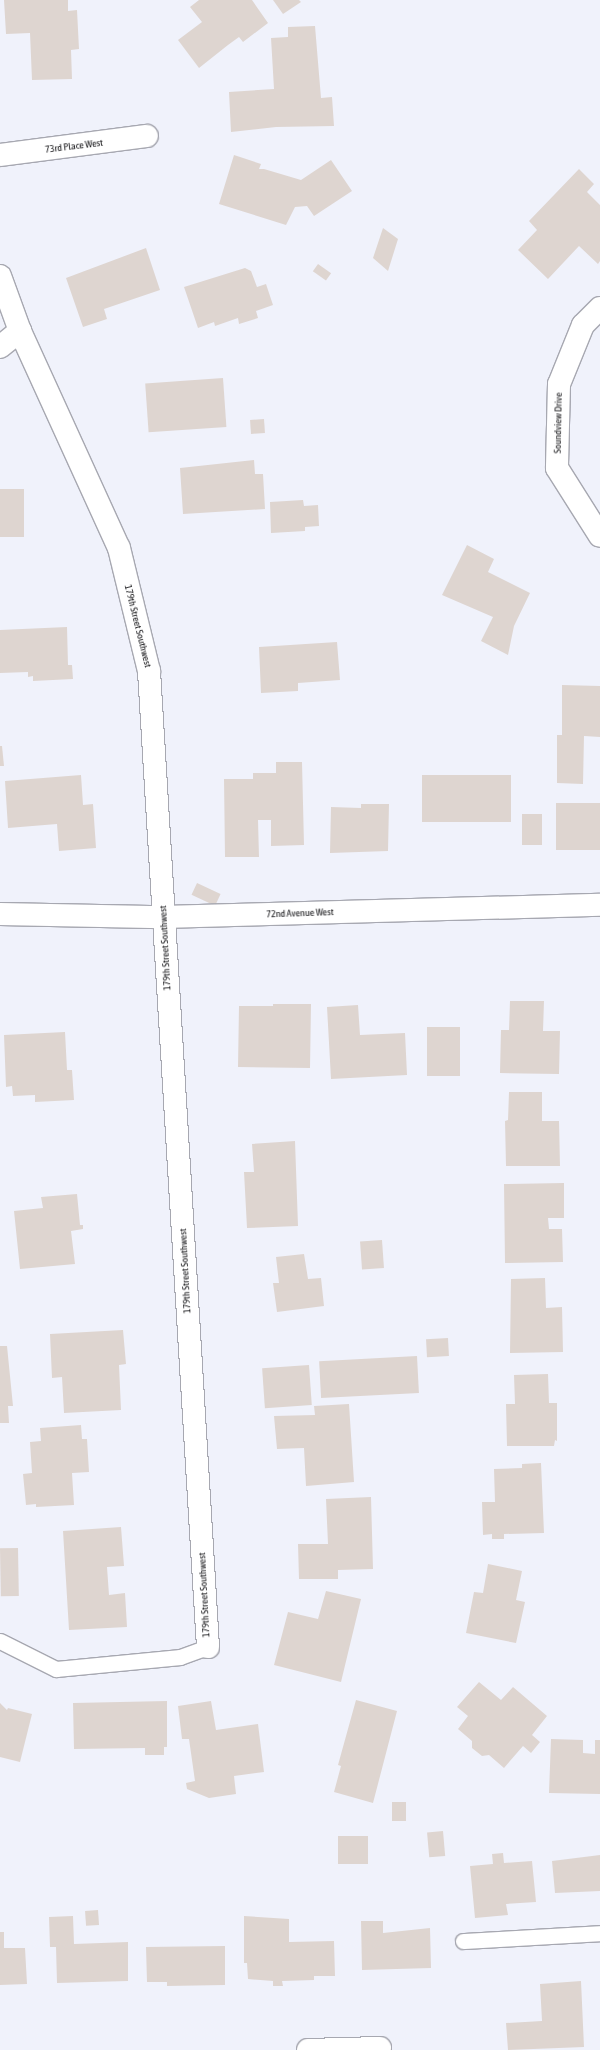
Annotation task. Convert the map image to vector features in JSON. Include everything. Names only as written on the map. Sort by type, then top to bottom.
[{"type":"street","name":"73rd Place West","points":[[0,155],[147,136]]},
{"type":"street","name":"179th Street Southwest","points":[[0,276],[20,331],[118,548],[149,671],[208,1647]]},
{"type":"street","name":"Soundview Drive","points":[[600,308],[583,325],[559,384],[557,468],[600,536]]},
{"type":"street","points":[[0,347],[20,331]]},
{"type":"street","name":"72nd Avenue West","points":[[0,914],[163,917],[600,905]]},
{"type":"street","points":[[308,2050],[380,2048]]},
{"type":"lane","points":[[0,1641],[56,1669],[180,1657],[208,1647]]},
{"type":"lane","points":[[463,1941],[600,1933]]},
{"type":"building","points":[[4,0],[68,0],[68,11],[77,10],[79,49],[71,50],[72,79],[32,80],[30,33],[6,34]]},
{"type":"building","points":[[199,0],[252,0],[268,23],[243,42],[239,37],[199,68],[178,40],[202,22],[190,7]]},
{"type":"building","points":[[273,0],[299,0],[301,2],[283,14]]},
{"type":"building","points":[[315,26],[321,98],[332,97],[334,126],[276,127],[231,132],[229,92],[274,89],[271,38],[288,37],[288,27]]},
{"type":"building","points":[[234,155],[261,164],[259,169],[264,169],[301,180],[331,160],[352,191],[314,216],[307,206],[295,207],[286,225],[219,204]]},
{"type":"building","points":[[579,169],[594,184],[587,192],[600,205],[600,261],[598,264],[579,246],[548,279],[518,250],[537,230],[529,221]]},
{"type":"building","points":[[383,228],[398,239],[388,271],[373,258]]},
{"type":"building","points":[[146,248],[160,290],[104,309],[107,319],[83,327],[66,278]]},
{"type":"building","points":[[318,264],[331,273],[326,281],[313,271]]},
{"type":"building","points":[[245,268],[251,271],[257,287],[266,284],[273,305],[256,311],[258,318],[239,324],[238,318],[215,326],[214,322],[198,328],[184,287]]},
{"type":"building","points":[[223,378],[226,427],[149,432],[145,383]]},
{"type":"building","points":[[264,419],[265,433],[251,434],[250,420]]},
{"type":"building","points":[[254,460],[255,474],[263,474],[265,509],[183,514],[180,468]]},
{"type":"building","points":[[0,489],[24,489],[24,537],[0,537]]},
{"type":"building","points":[[303,500],[304,506],[318,505],[319,526],[305,527],[305,531],[271,533],[270,502]]},
{"type":"building","points":[[467,545],[494,559],[488,572],[530,593],[514,626],[508,655],[481,641],[493,617],[442,595]]},
{"type":"building","points":[[67,627],[68,665],[72,665],[73,679],[33,681],[33,676],[28,677],[28,672],[0,673],[0,630]]},
{"type":"building","points":[[337,642],[340,680],[298,683],[298,691],[261,693],[259,647]]},
{"type":"building","points":[[562,685],[600,686],[600,737],[584,736],[583,784],[557,783],[557,735],[562,735]]},
{"type":"building","points":[[0,746],[2,746],[4,766],[0,766]]},
{"type":"building","points":[[276,762],[302,762],[304,845],[271,846],[271,820],[258,820],[259,857],[225,857],[224,779],[253,779],[253,773],[276,773]]},
{"type":"building","points":[[81,775],[83,805],[93,804],[96,848],[59,851],[57,824],[8,828],[5,781]]},
{"type":"building","points":[[422,775],[511,775],[511,822],[422,822]]},
{"type":"building","points":[[556,803],[600,803],[600,850],[556,850]]},
{"type":"building","points":[[361,804],[389,804],[388,851],[330,853],[331,807],[361,808]]},
{"type":"building","points":[[522,814],[542,814],[542,845],[522,845]]},
{"type":"building","points":[[197,883],[221,894],[215,906],[192,895]]},
{"type":"building","points":[[510,1001],[544,1001],[543,1031],[560,1031],[559,1074],[500,1073],[501,1030],[509,1030]]},
{"type":"building","points":[[273,1004],[311,1004],[310,1068],[238,1067],[239,1006],[273,1006]]},
{"type":"building","points":[[358,1005],[360,1035],[405,1033],[407,1075],[331,1079],[327,1007]]},
{"type":"building","points":[[427,1027],[460,1027],[460,1076],[427,1076]]},
{"type":"building","points":[[65,1032],[67,1070],[72,1070],[74,1100],[35,1102],[35,1095],[13,1096],[12,1086],[6,1087],[4,1035]]},
{"type":"building","points":[[509,1092],[542,1092],[542,1121],[559,1121],[560,1166],[506,1166],[505,1121],[508,1120]]},
{"type":"building","points":[[295,1141],[298,1226],[247,1228],[244,1172],[254,1172],[252,1144]]},
{"type":"building","points":[[564,1183],[564,1218],[548,1218],[549,1229],[562,1229],[563,1262],[505,1263],[504,1184]]},
{"type":"building","points":[[77,1194],[80,1225],[83,1225],[83,1229],[71,1231],[75,1264],[20,1269],[14,1211],[43,1208],[41,1197]]},
{"type":"building","points":[[382,1240],[384,1268],[362,1269],[360,1242]]},
{"type":"building","points":[[304,1254],[308,1279],[321,1278],[324,1306],[277,1312],[273,1283],[279,1283],[276,1257]]},
{"type":"building","points":[[545,1278],[546,1308],[562,1307],[563,1352],[510,1353],[511,1279]]},
{"type":"building","points":[[123,1330],[126,1364],[119,1365],[121,1410],[64,1413],[62,1377],[52,1378],[50,1334]]},
{"type":"building","points":[[448,1338],[449,1356],[427,1357],[426,1339]]},
{"type":"building","points":[[0,1346],[7,1346],[13,1406],[8,1406],[9,1423],[0,1423]]},
{"type":"building","points":[[417,1356],[419,1393],[321,1398],[319,1361]]},
{"type":"building","points":[[309,1365],[312,1405],[265,1408],[262,1368]]},
{"type":"building","points":[[548,1374],[549,1403],[557,1403],[557,1441],[555,1440],[554,1446],[507,1446],[506,1404],[515,1404],[514,1375]]},
{"type":"building","points":[[349,1404],[354,1482],[306,1486],[304,1448],[277,1449],[274,1416],[315,1415],[314,1406]]},
{"type":"building","points":[[81,1425],[82,1439],[87,1439],[89,1472],[72,1473],[74,1505],[36,1507],[36,1504],[26,1505],[23,1474],[32,1473],[30,1442],[41,1441],[40,1428]]},
{"type":"building","points":[[541,1463],[544,1533],[504,1534],[504,1539],[492,1539],[492,1534],[483,1535],[482,1502],[495,1502],[494,1469],[522,1468],[522,1464]]},
{"type":"building","points":[[371,1497],[373,1569],[338,1570],[338,1579],[299,1579],[298,1544],[328,1544],[326,1499]]},
{"type":"building","points":[[121,1527],[124,1566],[107,1567],[109,1595],[125,1593],[127,1627],[69,1630],[63,1531]]},
{"type":"building","points":[[0,1548],[18,1548],[19,1596],[1,1596]]},
{"type":"building","points":[[488,1564],[522,1571],[516,1600],[525,1602],[516,1643],[466,1633],[474,1592],[483,1593]]},
{"type":"building","points":[[326,1591],[361,1599],[341,1682],[274,1665],[288,1612],[318,1619]]},
{"type":"building","points":[[479,1682],[501,1700],[513,1687],[547,1716],[532,1735],[540,1742],[531,1753],[523,1746],[504,1768],[489,1755],[482,1756],[472,1748],[472,1741],[458,1729],[468,1716],[457,1707]]},
{"type":"building","points":[[356,1700],[397,1711],[373,1803],[334,1792],[341,1766],[338,1765]]},
{"type":"building","points":[[167,1701],[167,1747],[164,1747],[164,1755],[145,1755],[145,1748],[74,1749],[73,1703]]},
{"type":"building","points":[[211,1701],[216,1730],[258,1724],[264,1772],[234,1776],[236,1794],[209,1798],[187,1789],[186,1783],[195,1781],[189,1739],[182,1739],[178,1706]]},
{"type":"building","points":[[0,1703],[7,1710],[8,1708],[32,1714],[20,1762],[0,1757]]},
{"type":"building","points":[[551,1739],[583,1740],[583,1753],[595,1754],[595,1740],[600,1740],[600,1794],[549,1793]]},
{"type":"building","points":[[392,1802],[406,1802],[406,1821],[392,1821]]},
{"type":"building","points":[[443,1831],[445,1856],[429,1857],[427,1832]]},
{"type":"building","points":[[338,1836],[368,1836],[368,1864],[338,1864]]},
{"type":"building","points":[[503,1853],[504,1863],[532,1861],[536,1902],[506,1904],[508,1915],[475,1918],[470,1866],[493,1864],[492,1854]]},
{"type":"building","points":[[600,1855],[600,1891],[555,1893],[552,1861]]},
{"type":"building","points":[[98,1910],[99,1925],[86,1926],[85,1911]]},
{"type":"building","points":[[73,1916],[74,1944],[128,1942],[128,1981],[57,1983],[56,1947],[50,1947],[49,1917]]},
{"type":"building","points":[[244,1916],[289,1919],[289,1942],[334,1941],[335,1976],[314,1976],[314,1980],[282,1981],[283,1986],[273,1986],[273,1981],[248,1979],[247,1963],[244,1963]]},
{"type":"building","points":[[361,1921],[383,1921],[383,1933],[430,1928],[431,1968],[362,1970]]},
{"type":"building","points":[[0,1932],[4,1932],[4,1948],[25,1948],[27,1984],[0,1985]]},
{"type":"building","points":[[225,1946],[225,1985],[167,1986],[167,1982],[147,1982],[146,1947]]},
{"type":"building","points":[[581,1981],[584,2047],[508,2050],[506,2023],[542,2021],[540,1984]]}]
